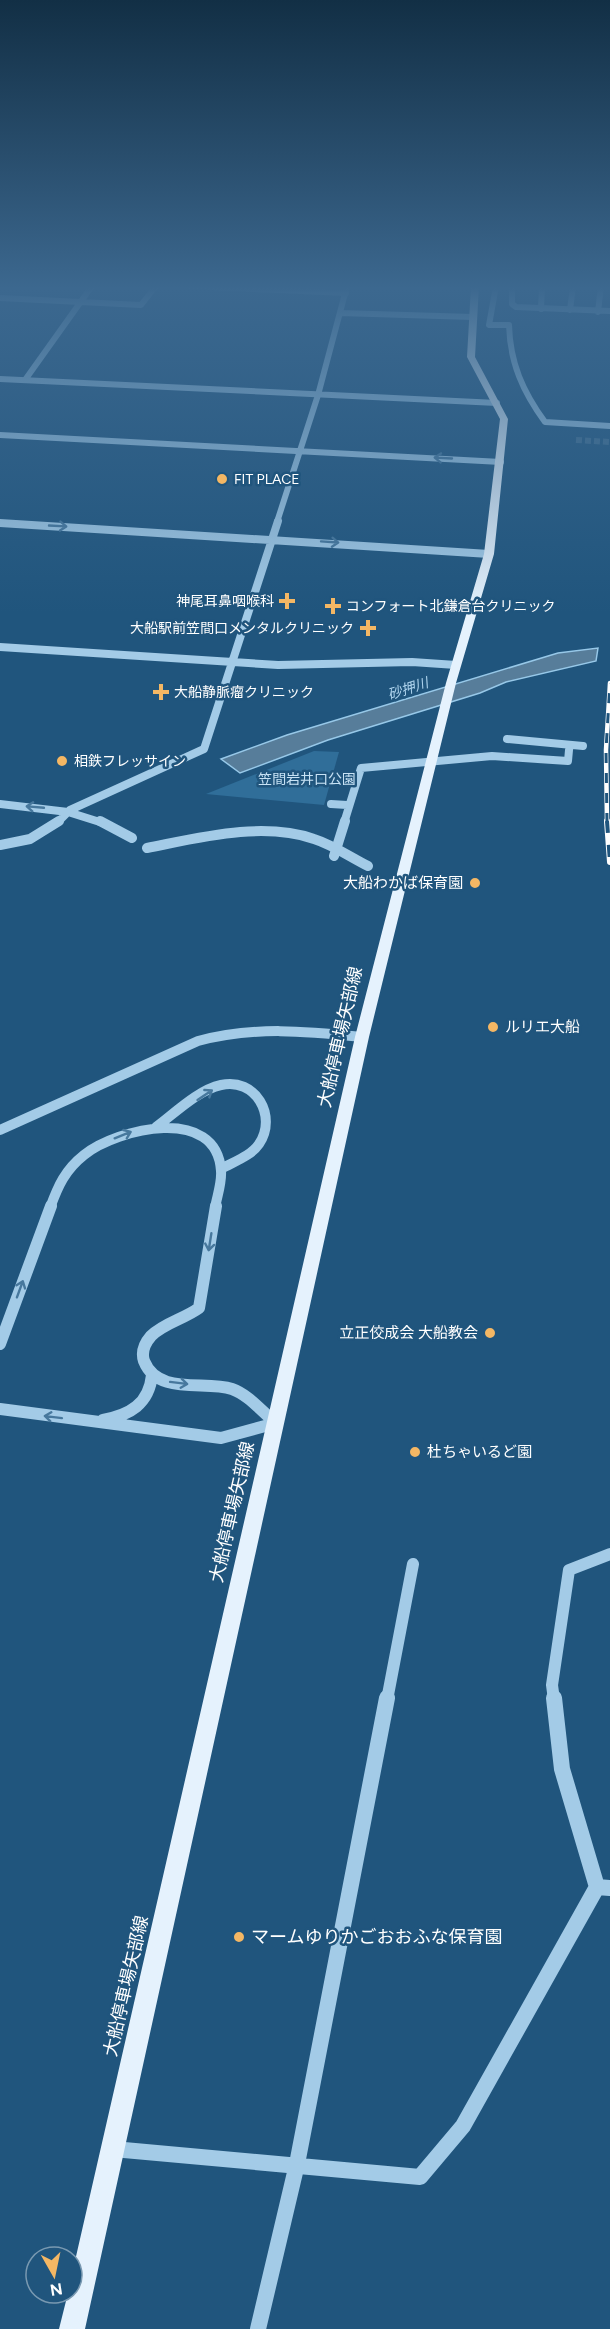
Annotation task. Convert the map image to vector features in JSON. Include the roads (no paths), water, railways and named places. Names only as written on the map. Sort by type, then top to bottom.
[{"type":"main road","points":[[456,665],[489,554],[504,419],[492,395]]},
{"type":"main road","name":"大船停車場矢部線","points":[[72,2329],[362,1037],[456,665]]},
{"type":"street","points":[[312,395],[497,403]]},
{"type":"street","points":[[0,845],[25,841],[55,828],[69,810],[204,749],[230,662],[318,395]]},
{"type":"street","points":[[527,395],[545,422],[610,426]]},
{"type":"street","points":[[0,435],[501,462]]},
{"type":"street","points":[[0,523],[271,538],[489,554]]},
{"type":"street","points":[[0,647],[296,665],[412,662],[456,665]]},
{"type":"street","points":[[507,737],[584,743]]},
{"type":"street","points":[[334,856],[347,805],[360,768],[492,756],[568,761],[569,750]]},
{"type":"street","points":[[562,761],[562,771]]},
{"type":"street","points":[[0,804],[69,810],[88,816],[132,838]]},
{"type":"street","points":[[331,804],[347,805]]},
{"type":"street","points":[[154,853],[147,848],[212,837],[285,834],[305,836],[368,866]]},
{"type":"street","points":[[0,1130],[198,1041],[222,1033],[275,1028],[362,1037]]},
{"type":"street","points":[[156,1127],[219,1085],[235,1084],[258,1093],[264,1103],[265,1131],[259,1145],[221,1169]]},
{"type":"street","points":[[0,1344],[61,1178],[78,1159],[98,1145],[132,1131],[156,1127],[179,1128],[196,1134],[212,1145],[221,1169],[199,1308],[190,1316],[156,1332],[146,1343],[142,1357],[152,1375],[152,1387],[147,1400],[115,1418],[94,1422]]},
{"type":"street","points":[[152,1375],[165,1381],[233,1390],[276,1423]]},
{"type":"street","points":[[0,1409],[221,1438],[276,1423]]},
{"type":"street","points":[[112,2149],[297,2164],[420,2177],[462,2126],[604,1888],[562,1769],[552,1685],[569,1570],[610,1554]]},
{"type":"street","points":[[258,2329],[297,2164],[413,1564]]},
{"type":"tunnel","points":[[576,440],[610,442]]},
{"type":"railway","points":[[607,823],[606,750],[610,683]]},
{"type":"railway","points":[[607,821],[610,862]]},
{"type":"place","name":"FIT PLACE","points":[[222,479]]},
{"type":"place","name":"神尾耳鼻咽喉科","points":[[287,601]]},
{"type":"place","name":"コンフォート北鎌倉台クリニック","points":[[333,606]]},
{"type":"place","name":"大船駅前笠間口メンタルクリニック","points":[[368,628]]},
{"type":"place","name":"大船静脈瘤クリニック","points":[[161,692]]},
{"type":"place","name":"相鉄フレッサイン","points":[[62,761]]},
{"type":"place","name":"大船わかば保育園","points":[[475,883]]},
{"type":"place","name":"ルリエ大船","points":[[493,1027]]},
{"type":"place","name":"立正佼成会 大船教会","points":[[490,1333]]},
{"type":"place","name":"杜ちゃいるど園","points":[[415,1452]]},
{"type":"place","name":"マームゆりかごおおふな保育園","points":[[239,1937]]},
{"type":"water label","name":"砂押川","points":[[408,689]]},
{"type":"park label","name":"笠間岩井口公園","points":[[307,779]]}]
